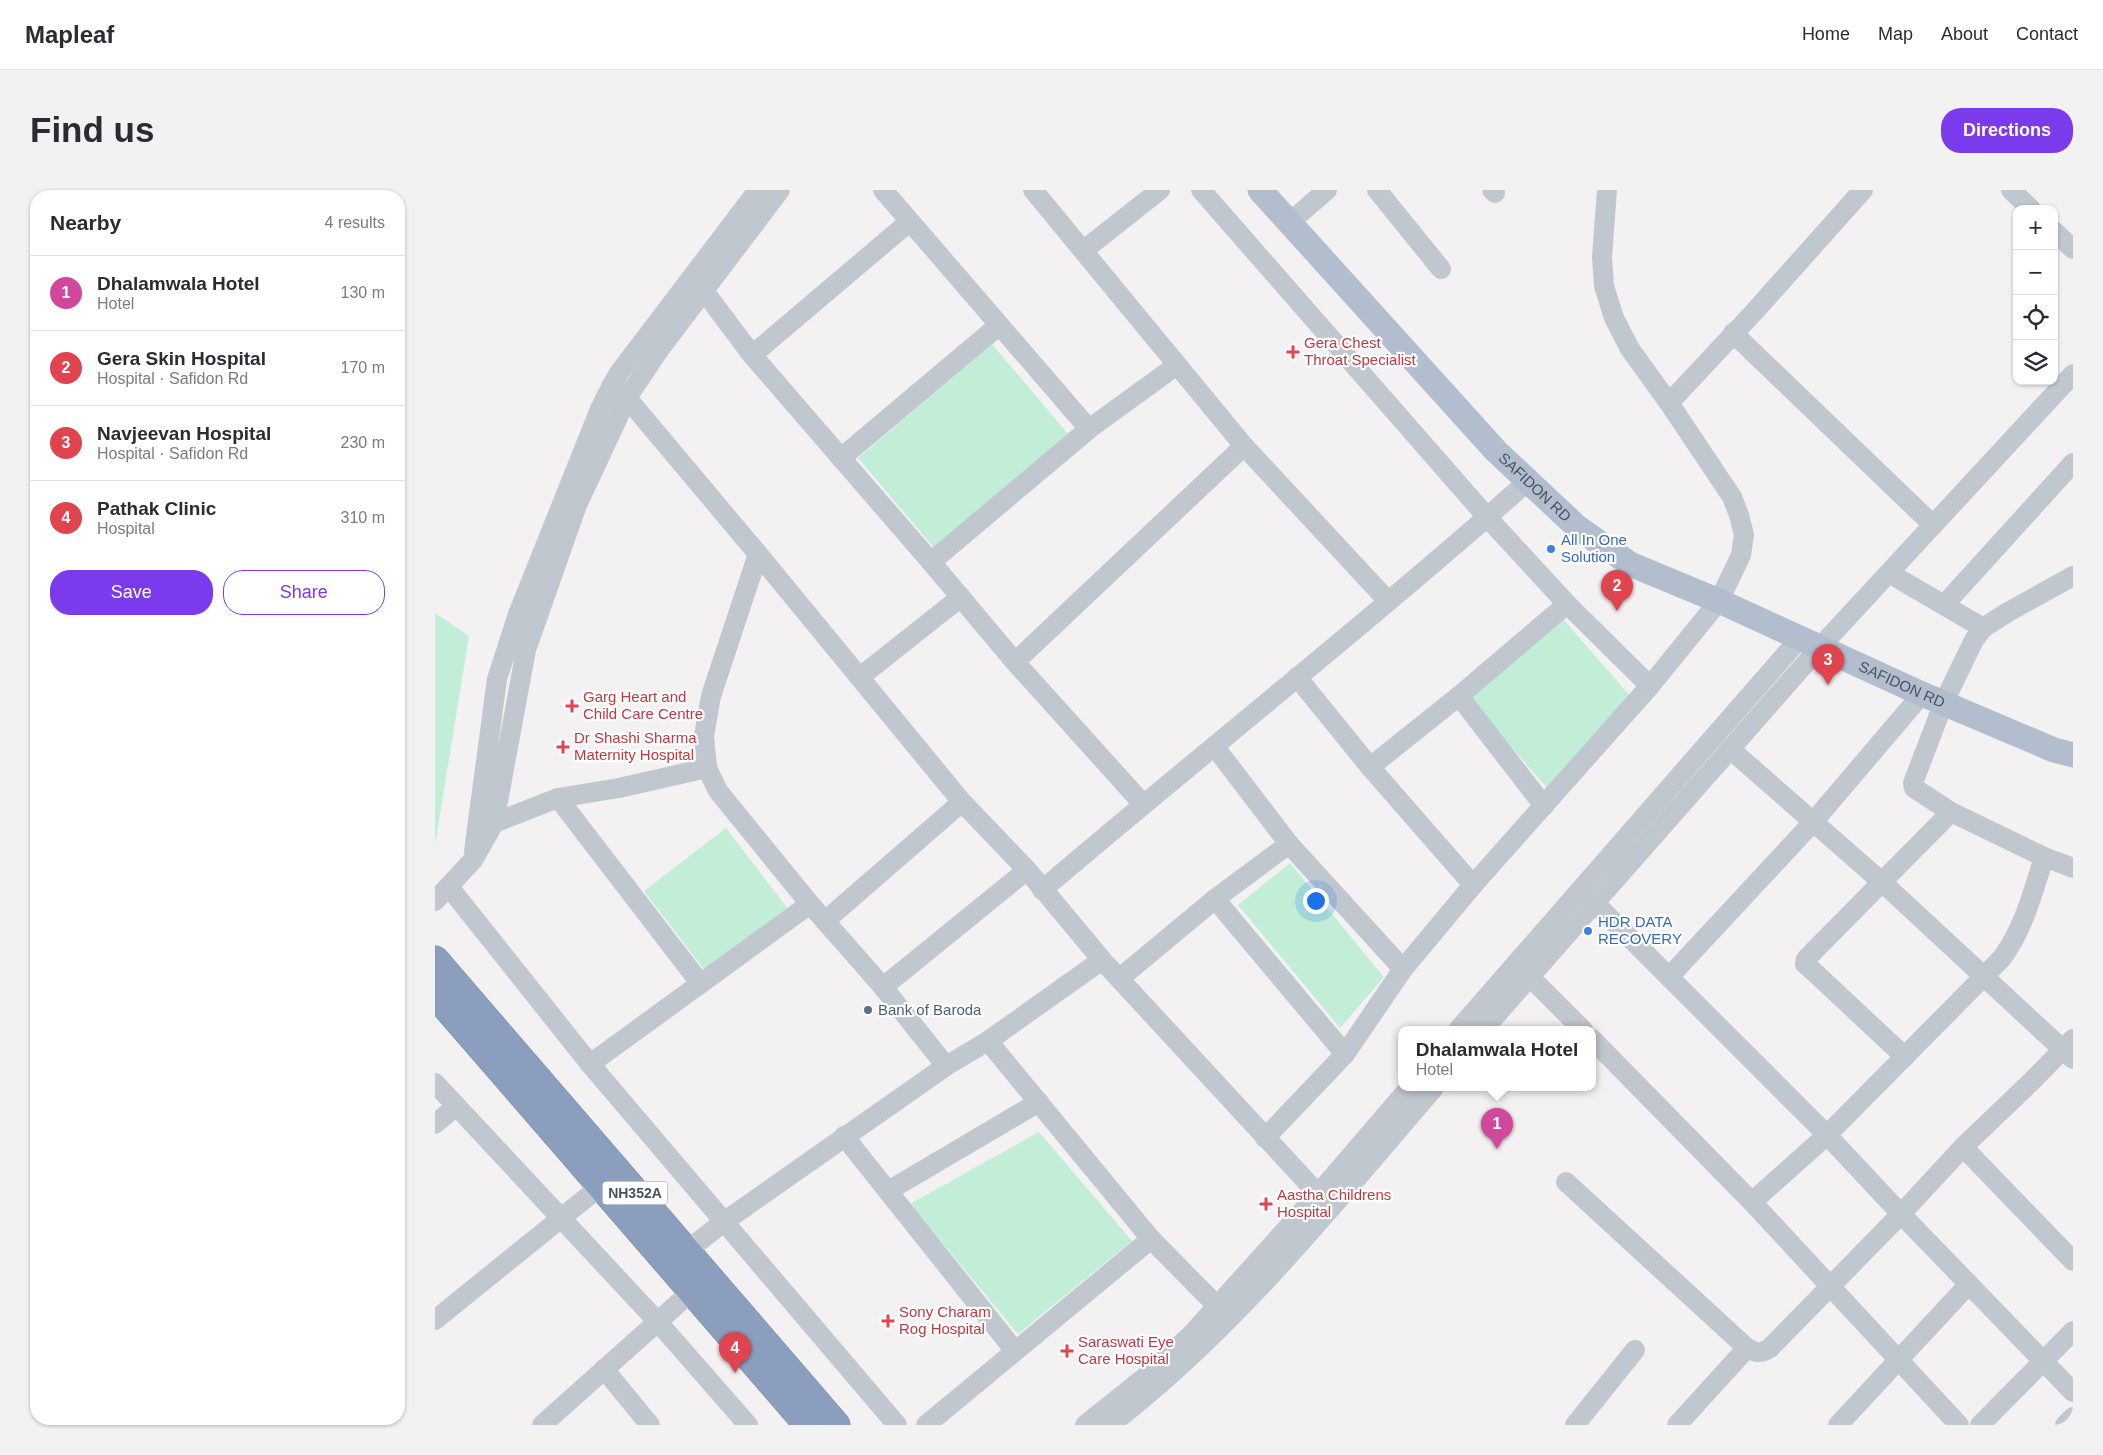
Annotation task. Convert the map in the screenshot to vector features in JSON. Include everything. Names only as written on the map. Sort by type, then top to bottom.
[{"type":"highway","name":"NH352A","points":[[435,960],[678,1258],[692,1291],[805,1424]]},
{"type":"highway","name":"NH352A","points":[[435,994],[602,1184],[678,1258],[835,1425]]},
{"type":"main road","name":"SAFIDON RD","points":[[1260,190],[1496,451],[1577,527],[1630,564],[1719,601],[1921,694],[1944,702],[2067,756]]},
{"type":"street","points":[[883,190],[1089,430]]},
{"type":"street","points":[[1033,190],[1244,446],[1388,601]]},
{"type":"street","points":[[1084,250],[1160,190]]},
{"type":"street","points":[[1201,190],[1487,517],[1567,604],[1650,686]]},
{"type":"street","points":[[1289,224],[1327,190]]},
{"type":"street","points":[[1377,190],[1441,268]]},
{"type":"street","points":[[1265,1138],[1345,1054],[1403,968],[1473,885],[1650,686],[1719,601],[1741,555],[1744,535],[1732,497],[1630,349],[1614,318],[1604,286],[1602,256],[1607,190]]},
{"type":"street","points":[[1669,403],[1863,190]]},
{"type":"street","points":[[2011,190],[2027,205]]},
{"type":"street","points":[[473,860],[496,689],[504,655],[589,435],[619,393],[659,350],[704,291],[767,193]]},
{"type":"street","points":[[767,193],[619,373],[619,393],[526,650],[494,823],[473,860],[442,894],[725,1221],[897,1425]]},
{"type":"street","points":[[752,355],[909,222]]},
{"type":"street","points":[[2058,235],[2073,249]]},
{"type":"street","points":[[704,291],[752,355],[1015,662],[1143,804]]},
{"type":"street","points":[[841,458],[998,326]]},
{"type":"street","points":[[1733,334],[1933,525]]},
{"type":"street","points":[[931,562],[1089,430],[1177,365]]},
{"type":"street","points":[[1486,1026],[1523,969],[1810,642],[1889,573],[2073,374]]},
{"type":"street","points":[[619,393],[758,554],[962,802],[1027,870],[1102,960],[1121,978],[1324,1201]]},
{"type":"street","points":[[1015,662],[1244,446]]},
{"type":"street","points":[[1944,605],[2073,463]]},
{"type":"street","points":[[1042,890],[1143,804],[1215,747],[1527,482]]},
{"type":"street","points":[[758,554],[711,696],[704,736],[707,768],[718,790],[809,904],[883,987],[946,1066]]},
{"type":"street","points":[[1889,573],[1983,628]]},
{"type":"street","points":[[2073,576],[1983,628],[1974,640],[1944,702],[1913,783],[1914,788],[1951,812],[2044,858],[2073,868]]},
{"type":"street","points":[[860,677],[961,597]]},
{"type":"street","points":[[1370,767],[1459,696],[1567,604]]},
{"type":"street","points":[[1463,1026],[1594,902],[1730,749],[1810,642]]},
{"type":"street","points":[[1297,677],[1370,767],[1473,885]]},
{"type":"street","points":[[1669,977],[1814,821],[1921,694]]},
{"type":"street","points":[[1459,696],[1544,806]]},
{"type":"street","points":[[1215,747],[1289,844],[1403,968]]},
{"type":"street","points":[[1566,1182],[1747,1348],[1755,1352],[1764,1352],[1771,1348],[1831,1287],[1963,1147],[2070,1049],[1983,978],[1883,883],[1730,749]]},
{"type":"street","points":[[494,823],[558,798],[619,788],[707,768]]},
{"type":"street","points":[[558,798],[700,983]]},
{"type":"street","points":[[825,921],[962,802]]},
{"type":"street","points":[[1905,1057],[1805,964],[1809,955],[1819,944],[1883,883],[1951,812]]},
{"type":"street","points":[[1121,978],[1215,899],[1289,844]]},
{"type":"street","points":[[1752,1202],[1827,1135],[2002,958],[2014,942],[2044,858]]},
{"type":"street","points":[[883,987],[1027,870]]},
{"type":"street","points":[[1215,899],[1345,1054]]},
{"type":"street","points":[[1594,902],[1827,1135],[2073,1392]]},
{"type":"street","points":[[590,1064],[809,904]]},
{"type":"street","points":[[678,1258],[725,1221],[845,1136],[946,1066],[988,1041],[1102,960]]},
{"type":"street","points":[[1523,969],[1579,1026]]},
{"type":"street","points":[[988,1041],[1151,1238],[1223,1312]]},
{"type":"street","points":[[1596,1043],[1752,1202],[1959,1425]]},
{"type":"street","points":[[435,1082],[455,1107],[657,1322],[748,1425]]},
{"type":"street","points":[[1324,1201],[1407,1091]]},
{"type":"street","points":[[1110,1425],[1178,1369],[1223,1312],[1324,1201],[1430,1091]]},
{"type":"street","points":[[888,1191],[1039,1102]]},
{"type":"street","points":[[435,1124],[455,1107]]},
{"type":"street","points":[[845,1136],[1015,1351]]},
{"type":"street","points":[[1963,1147],[2073,1261]]},
{"type":"street","points":[[435,1320],[559,1217],[602,1184]]},
{"type":"street","points":[[926,1425],[1151,1238]]},
{"type":"street","points":[[1838,1425],[1898,1358],[1969,1284]]},
{"type":"street","points":[[546,1424],[604,1369],[692,1291]]},
{"type":"street","points":[[1085,1425],[1166,1359],[1191,1335],[1223,1312]]},
{"type":"street","points":[[1980,1425],[2073,1331]]},
{"type":"street","points":[[1677,1425],[1747,1348]]},
{"type":"street","points":[[1575,1425],[1635,1350]]},
{"type":"street","points":[[604,1369],[650,1425]]},
{"type":"street","points":[[2065,1425],[2073,1417]]},
{"type":"green space","points":[[992,344],[1080,448],[946,562],[858,458]]},
{"type":"green space","points":[[435,613],[469,636],[435,845]]},
{"type":"green space","points":[[1562,618],[1631,697],[1549,790],[1469,699]]},
{"type":"green space","points":[[726,828],[798,922],[716,985],[644,891]]},
{"type":"green space","points":[[1290,863],[1384,977],[1340,1028],[1238,905]]},
{"type":"green space","points":[[1039,1132],[1132,1241],[1018,1334],[910,1204]]},
{"type":"place","name":"Gera Chest Throat Specialist","points":[[1293,352]]},
{"type":"place","name":"All In One Solution","points":[[1551,549]]},
{"type":"place","name":"Gera Skin Hospital","points":[[1617,611]]},
{"type":"place","name":"Navjeevan Hospital","points":[[1828,685]]},
{"type":"place","name":"Garg Heart and Child Care Centre","points":[[572,706]]},
{"type":"place","name":"Dr Shashi Sharma Maternity Hospital","points":[[563,747]]},
{"type":"place","name":"HDR DATA RECOVERY","points":[[1588,931]]},
{"type":"place","name":"Bank of Baroda","points":[[868,1010]]},
{"type":"place","name":"Dhalamwala Hotel","points":[[1497,1149]]},
{"type":"place","name":"Aastha Childrens Hospital","points":[[1266,1204]]},
{"type":"place","name":"Sony Charam Rog Hospital","points":[[888,1321]]},
{"type":"place","name":"Saraswati Eye Care Hospital","points":[[1067,1351]]},
{"type":"place","name":"Pathak Clinic","points":[[735,1373]]}]
